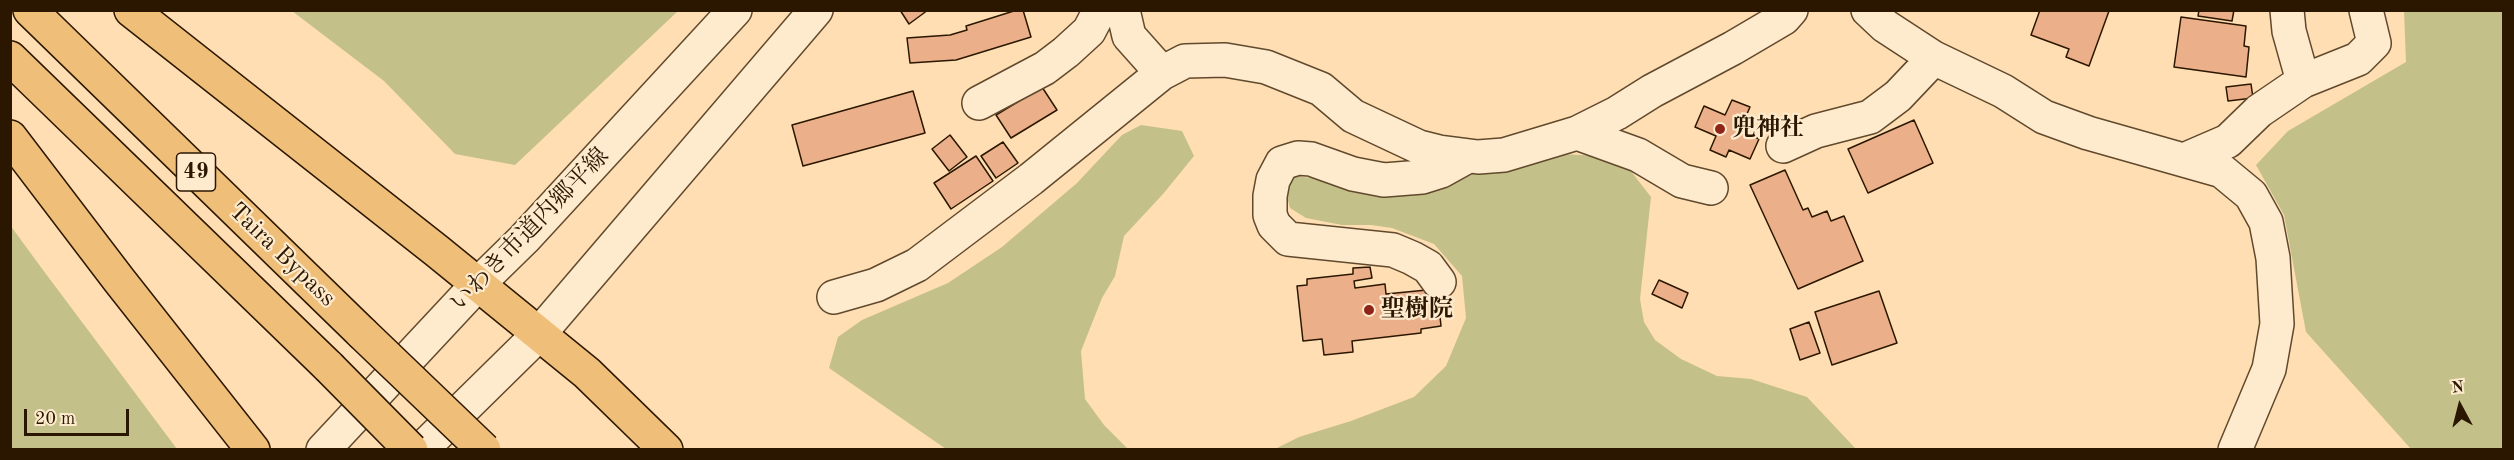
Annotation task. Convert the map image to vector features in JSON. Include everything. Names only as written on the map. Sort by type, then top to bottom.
[{"type":"highway","name":"Taira Bypass","points":[[30,10],[484,450]]},
{"type":"highway","points":[[131,10],[587,373],[666,450]]},
{"type":"highway","name":"Taira Bypass","points":[[10,58],[411,450]]},
{"type":"highway","points":[[10,137],[253,450]]},
{"type":"street","name":"いわき市道内郷平線","points":[[323,450],[477,285],[524,239],[735,10]]},
{"type":"street","points":[[421,450],[539,334],[816,10]]},
{"type":"street","points":[[979,103],[994,98],[1045,68],[1089,31],[1100,10]]},
{"type":"street","points":[[1123,10],[1129,36],[1162,73]]},
{"type":"street","points":[[834,297],[876,285],[917,265],[1031,179],[1162,73],[1185,61],[1225,60],[1266,67],[1321,89],[1353,116],[1419,147],[1468,156],[1504,155],[1577,133],[1617,113],[1652,91],[1784,18],[1791,10]]},
{"type":"street","points":[[1868,10],[1885,26],[1934,58],[2003,91],[2044,117],[2088,133],[2222,171],[2251,195],[2266,222],[2273,258],[2277,324],[2271,358],[2255,405],[2235,450]]},
{"type":"street","points":[[2287,10],[2289,31],[2303,81]]},
{"type":"street","points":[[2184,160],[2228,141],[2259,111],[2303,81],[2358,59],[2374,43],[2366,10]]},
{"type":"street","points":[[1783,146],[1816,131],[1870,117],[1898,96],[1934,58]]},
{"type":"street","points":[[1577,133],[1638,155],[1682,181],[1711,188]]},
{"type":"street","points":[[1439,282],[1428,267],[1393,250],[1288,239],[1274,225],[1270,215],[1273,180],[1282,163],[1298,158],[1311,159],[1353,174],[1384,180],[1422,177],[1441,171],[1468,156]]},
{"type":"shaded area","points":[[292,11],[678,11],[515,165],[455,154],[384,81]]},
{"type":"shaded area","points":[[2404,11],[2503,11],[2503,449],[2411,449],[2306,332],[2284,215],[2256,165],[2288,131],[2406,62]]},
{"type":"shaded area","points":[[1141,125],[1182,131],[1194,156],[1124,236],[1115,276],[1102,298],[1081,351],[1085,399],[1104,425],[1128,449],[946,449],[829,368],[838,337],[862,320],[948,283],[1002,247],[1077,183],[1122,135]]},
{"type":"shaded area","points":[[1562,154],[1600,156],[1626,165],[1651,197],[1640,299],[1644,322],[1655,340],[1681,359],[1717,376],[1751,379],[1807,397],[1856,449],[1273,450],[1299,437],[1351,421],[1414,397],[1446,366],[1466,318],[1462,276],[1434,244],[1392,228],[1342,225],[1306,218],[1290,208],[1285,189],[1295,176],[1388,188]]},
{"type":"shaded area","points":[[10,225],[43,270],[177,449],[11,449]]},
{"type":"building","points":[[900,10],[928,10],[909,24]]},
{"type":"building","points":[[1023,10],[1031,37],[956,60],[910,63],[907,38],[950,35],[967,30],[966,26]]},
{"type":"building","points":[[2040,10],[2109,11],[2089,66],[2066,57],[2069,49],[2031,35]]},
{"type":"building","points":[[2199,10],[2234,10],[2232,21],[2198,16]]},
{"type":"building","points":[[2181,17],[2246,26],[2244,46],[2249,47],[2246,77],[2174,67]]},
{"type":"building","points":[[2251,84],[2253,98],[2228,101],[2226,87]]},
{"type":"building","points":[[1042,87],[1057,110],[1011,138],[996,115]]},
{"type":"building","points":[[913,91],[925,133],[803,166],[792,125]]},
{"type":"building","name":"兜神社","points":[[1732,100],[1750,107],[1740,130],[1759,139],[1750,159],[1729,150],[1726,157],[1710,150],[1716,136],[1695,127],[1704,106],[1725,115]]},
{"type":"building","points":[[1914,120],[1933,163],[1868,193],[1848,149]]},
{"type":"building","points":[[950,135],[967,157],[949,171],[932,149]]},
{"type":"building","points":[[1003,142],[1018,163],[996,178],[981,156]]},
{"type":"building","points":[[976,156],[993,181],[951,209],[934,183]]},
{"type":"building","points":[[1785,170],[1803,210],[1808,208],[1812,217],[1827,211],[1831,221],[1844,216],[1863,261],[1798,289],[1750,185]]},
{"type":"building","name":"聖樹院","points":[[1370,267],[1372,278],[1354,281],[1355,288],[1385,284],[1386,294],[1437,289],[1441,326],[1421,329],[1421,333],[1352,341],[1353,352],[1324,355],[1322,339],[1303,341],[1297,286],[1307,285],[1307,279],[1353,274],[1353,268]]},
{"type":"building","points":[[1659,280],[1688,293],[1682,308],[1652,294]]},
{"type":"building","points":[[1879,291],[1897,343],[1832,365],[1815,312]]},
{"type":"building","points":[[1809,322],[1820,353],[1800,360],[1790,329]]},
{"type":"place","name":"兜神社","points":[[1720,129]]},
{"type":"place","name":"聖樹院","points":[[1369,310]]}]
